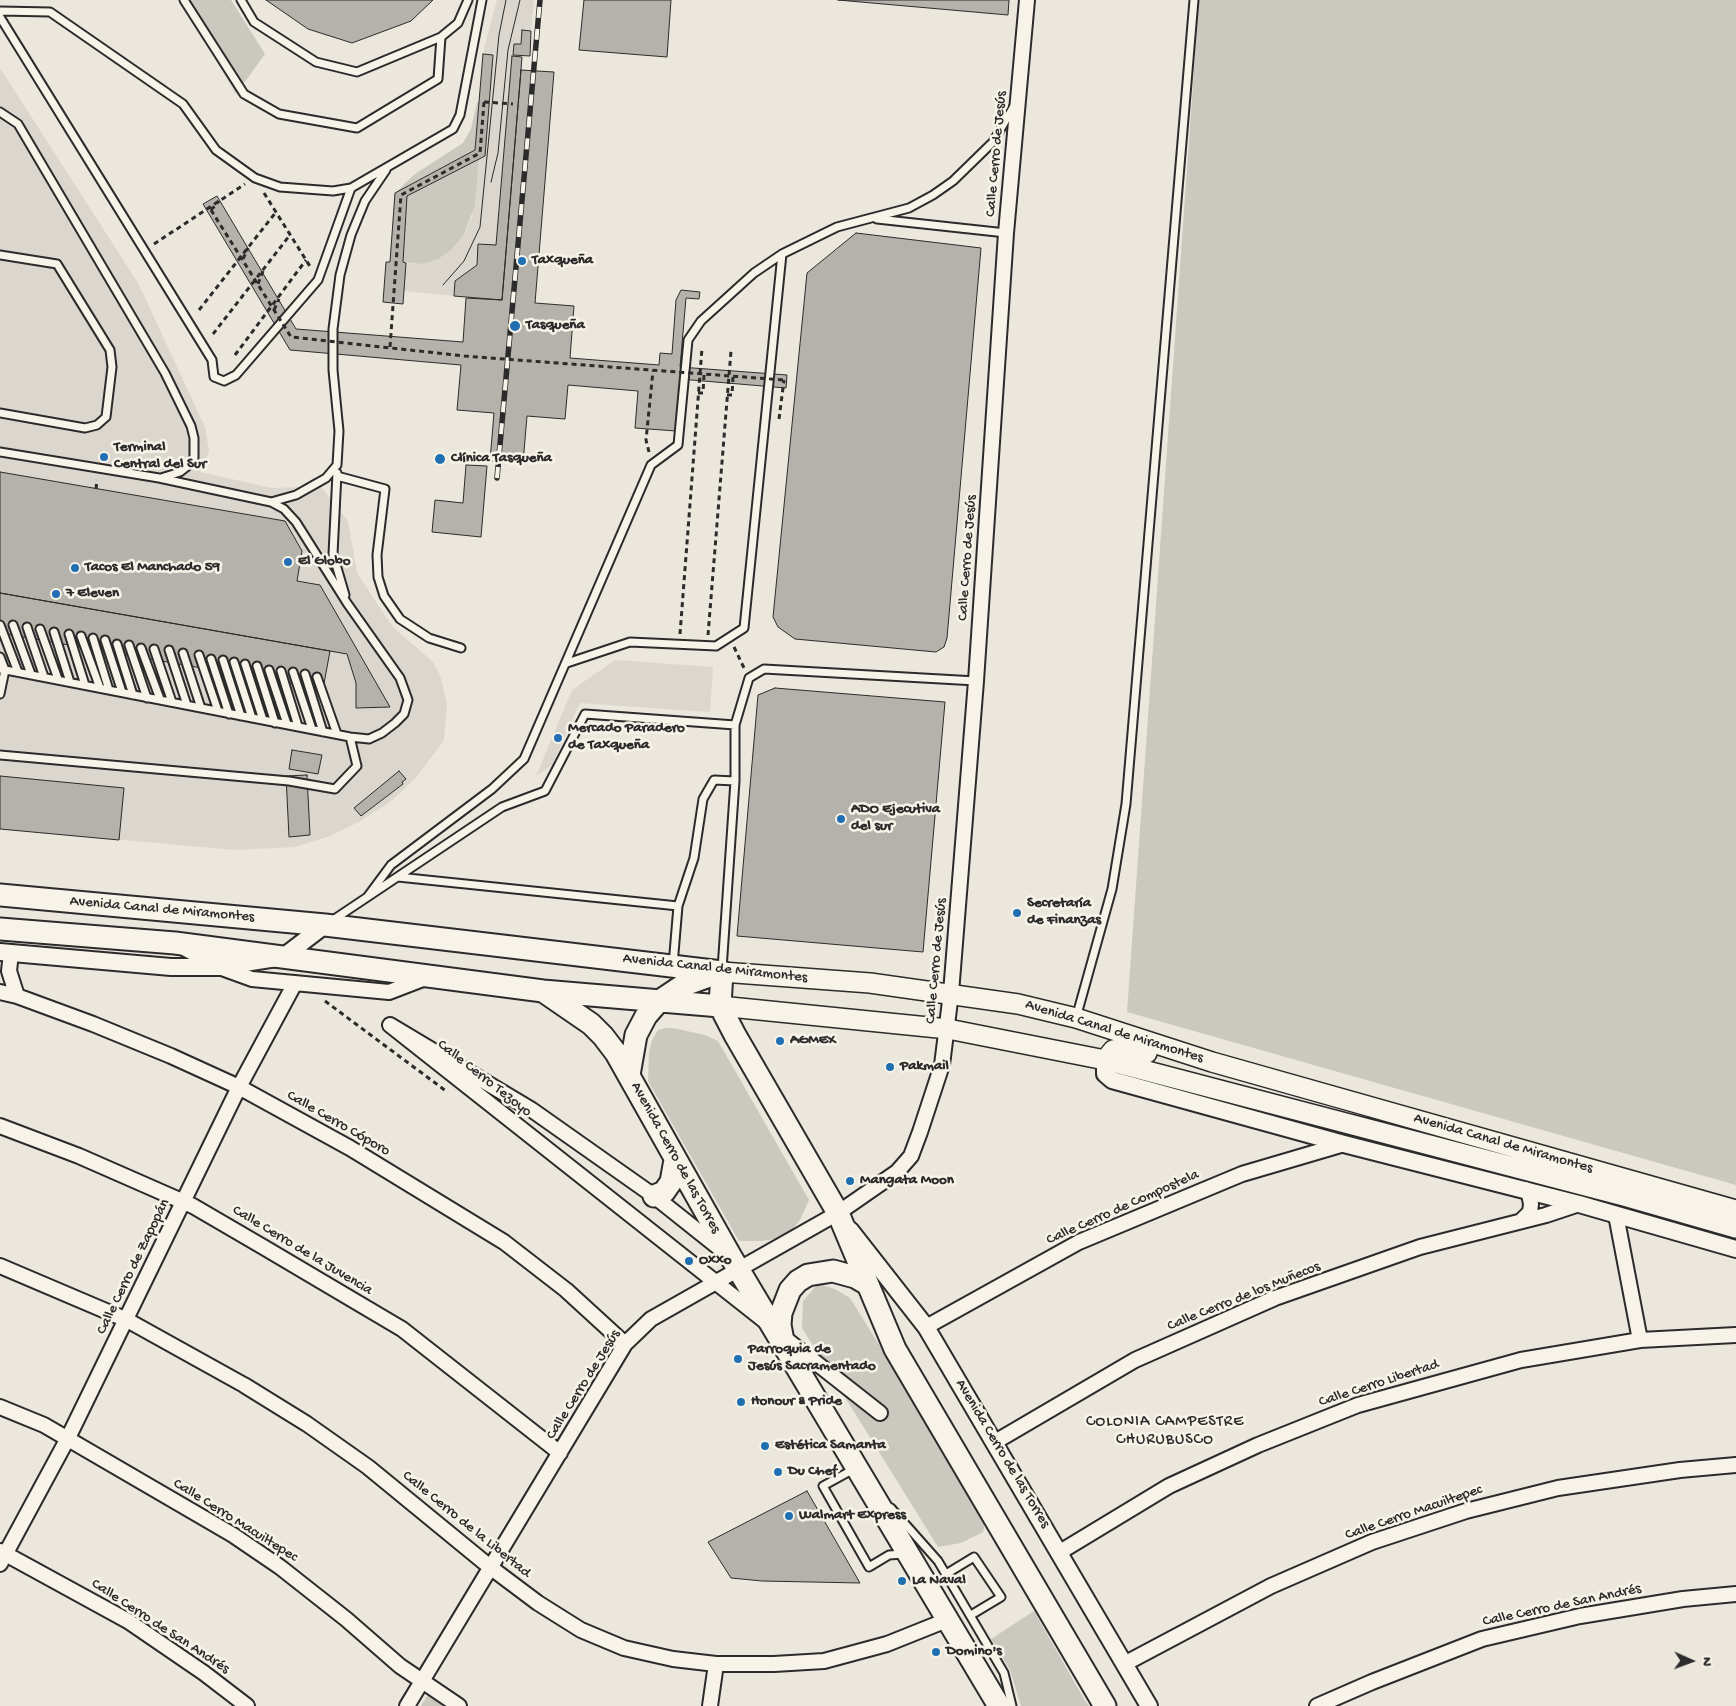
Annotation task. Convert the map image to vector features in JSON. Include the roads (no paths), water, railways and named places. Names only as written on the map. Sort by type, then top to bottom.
[{"type":"main road","name":"Avenida Canal de Miramontes","points":[[0,895],[325,925],[722,972],[870,983],[1018,1004],[1076,1018],[1212,1062],[1736,1210]]},
{"type":"main road","name":"Avenida Canal de Miramontes","points":[[0,929],[175,943],[543,992],[720,1006],[948,1029],[1105,1060],[1624,1196],[1736,1228]]},
{"type":"main road","points":[[629,1075],[636,1035],[646,1016],[658,1002],[682,986],[722,972],[720,1006]]},
{"type":"main road","name":"Avenida Cerro de las Torres","points":[[543,992],[577,1013],[604,1036],[629,1075],[675,1160],[735,1263],[999,1706]]},
{"type":"main road","name":"Avenida Cerro de las Torres","points":[[720,1006],[838,1214],[895,1349],[1105,1706]]},
{"type":"main road","points":[[1105,1060],[1113,1050],[1125,1046],[1178,1061],[1212,1062]]},
{"type":"main road","points":[[654,1196],[664,1192],[671,1182],[675,1160]]},
{"type":"main road","points":[[786,1348],[780,1325],[781,1313],[790,1290],[798,1281],[808,1274],[833,1271],[855,1277],[867,1284]]},
{"type":"street","name":"Calle Cerro de Jesús","points":[[408,1706],[625,1344],[650,1318],[735,1263],[838,1214],[897,1172],[911,1156],[942,1065],[948,1029],[976,681],[1006,233],[1027,0]]},
{"type":"street","name":"Avenida Canal de Miramontes","points":[[5,952],[171,967],[219,967],[283,957],[325,925]]},
{"type":"street","name":"Avenida Canal de Miramontes","points":[[175,943],[219,967],[252,979],[389,992],[430,976]]},
{"type":"street","points":[[5,952],[17,996]]},
{"type":"street","name":"Calle Cerro de Zapopán","points":[[2,1556],[68,1438],[239,1087],[295,983]]},
{"type":"street","name":"Calle Cerro Cóporo","points":[[0,992],[17,996],[146,1046],[239,1087],[350,1148],[504,1242],[566,1290],[625,1344]]},
{"type":"street","name":"Calle Cerro Tezoyo","points":[[735,1263],[654,1196],[532,1110],[390,1025],[880,1413]]},
{"type":"street","name":"Avenida Canal de Miramontes","points":[[1105,1060],[1104,1074],[1112,1080],[1344,1144],[1525,1189],[1736,1249]]},
{"type":"street","name":"Calle Cerro de la Juvencia","points":[[0,1126],[79,1156],[184,1202],[402,1329],[560,1453]]},
{"type":"street","name":"Calle Cerro de Compostela","points":[[926,1327],[1079,1242],[1242,1174],[1344,1144]]},
{"type":"street","points":[[1521,1222],[1530,1212],[1531,1204],[1529,1194],[1525,1189]]},
{"type":"street","name":"Calle Cerro de los Muñecos","points":[[995,1442],[1135,1360],[1275,1298],[1420,1247],[1521,1222],[1579,1204]]},
{"type":"street","name":"Avenida Cerro de las Torres","points":[[838,1214],[926,1327],[1126,1663],[1149,1706]]},
{"type":"street","points":[[1616,1215],[1640,1340]]},
{"type":"street","name":"Calle Cerro de la Libertad","points":[[0,1266],[127,1320],[244,1385],[307,1424],[368,1467],[490,1567],[538,1603],[581,1630],[624,1648],[674,1659],[716,1664],[774,1664],[824,1661],[887,1644],[947,1620]]},
{"type":"street","name":"Calle Cerro Libertad","points":[[1060,1552],[1169,1486],[1258,1445],[1358,1405],[1521,1360],[1640,1340],[1736,1335]]},
{"type":"street","name":"Calle Cerro Macuiltepec","points":[[0,1407],[44,1425],[68,1438],[233,1535],[280,1567],[422,1682],[459,1706]]},
{"type":"street","name":"Calle Cerro Macuiltepec","points":[[1126,1663],[1271,1586],[1372,1542],[1466,1511],[1558,1488],[1680,1470],[1736,1465]]},
{"type":"street","name":"Calle Cerro de San Andrés","points":[[2,1556],[128,1621],[204,1673],[247,1706]]},
{"type":"street","name":"Calle Cerro de San Andrés","points":[[1317,1706],[1372,1682],[1482,1639],[1580,1616],[1683,1599],[1736,1594]]},
{"type":"street","points":[[710,1706],[716,1664]]},
{"type":"lane","points":[[184,0],[244,94],[279,114],[357,128],[438,79],[440,37]]},
{"type":"lane","points":[[241,0],[254,22],[316,62],[357,72],[440,37],[458,23],[468,0]]},
{"type":"lane","points":[[0,11],[50,12],[183,104],[216,150],[255,178],[280,187],[333,191],[351,188],[453,129],[460,116],[482,0]]},
{"type":"lane","points":[[1076,1018],[1112,889],[1126,804],[1194,0]]},
{"type":"lane","points":[[0,17],[212,360],[214,377],[224,381],[236,375],[318,280],[351,188]]},
{"type":"lane","points":[[368,896],[391,865],[492,789],[524,759],[651,465],[678,445],[688,340],[701,321],[754,273],[782,254],[837,227],[910,208],[953,181],[993,142],[1018,99]]},
{"type":"lane","points":[[0,112],[18,124],[165,373],[191,426],[194,438],[194,458],[180,472],[159,478]]},
{"type":"lane","points":[[347,603],[333,554],[339,431],[333,370],[333,346],[340,275],[351,235],[365,201],[387,168]]},
{"type":"lane","points":[[872,218],[1006,233]]},
{"type":"lane","points":[[567,663],[630,642],[716,646],[744,628],[782,254]]},
{"type":"lane","points":[[0,255],[57,264],[110,350],[112,367],[106,417],[96,425],[85,428],[0,413]]},
{"type":"lane","points":[[0,452],[159,478],[271,502],[284,509],[296,522],[347,603],[400,678],[408,700],[404,714],[382,733],[369,739],[323,732],[2,669]]},
{"type":"lane","points":[[271,502],[296,495],[326,478],[338,465]]},
{"type":"lane","points":[[337,476],[385,489],[377,555],[378,577],[384,596],[400,619],[429,638],[461,648]]},
{"type":"lane","points":[[0,625],[18,672]]},
{"type":"lane","points":[[12,625],[31,674]]},
{"type":"lane","points":[[27,627],[44,677]]},
{"type":"lane","points":[[40,628],[58,679]]},
{"type":"lane","points":[[54,632],[70,682]]},
{"type":"lane","points":[[69,634],[86,685]]},
{"type":"lane","points":[[81,636],[100,688]]},
{"type":"lane","points":[[93,638],[109,690]]},
{"type":"lane","points":[[105,640],[122,692]]},
{"type":"lane","points":[[117,644],[133,695]]},
{"type":"lane","points":[[129,644],[147,698]]},
{"type":"lane","points":[[141,648],[160,699]]},
{"type":"lane","points":[[154,649],[172,702]]},
{"type":"lane","points":[[169,650],[187,705]]},
{"type":"lane","points":[[183,653],[202,708]]},
{"type":"lane","points":[[199,655],[218,711]]},
{"type":"lane","points":[[0,657],[2,669],[0,694]]},
{"type":"lane","points":[[211,659],[229,714]]},
{"type":"lane","points":[[223,660],[241,716]]},
{"type":"lane","points":[[234,662],[252,718]]},
{"type":"lane","points":[[246,664],[263,720]]},
{"type":"lane","points":[[257,666],[276,723]]},
{"type":"lane","points":[[722,972],[735,781],[735,725],[749,678],[764,669],[976,681]]},
{"type":"lane","points":[[269,670],[287,724]]},
{"type":"lane","points":[[281,671],[298,726]]},
{"type":"lane","points":[[293,672],[312,729]]},
{"type":"lane","points":[[305,674],[323,732]]},
{"type":"lane","points":[[317,677],[337,734]]},
{"type":"lane","points":[[325,925],[502,807],[545,791],[585,714],[735,725]]},
{"type":"lane","points":[[0,755],[289,781],[335,789],[357,766],[350,737]]},
{"type":"lane","points":[[673,966],[678,906],[694,858],[703,799],[714,780],[735,781]]},
{"type":"lane","points":[[398,877],[678,906]]},
{"type":"lane","points":[[908,1553],[888,1556],[869,1567],[823,1486],[858,1470],[938,1561],[1004,1672],[1012,1706]]},
{"type":"lane","points":[[946,1574],[974,1557],[1001,1597],[971,1615]]},
{"type":"tram line","points":[[443,285],[464,261],[480,227],[499,35],[506,0]]},
{"type":"tram line","points":[[491,182],[498,153],[508,50],[520,0]]},
{"type":"railway","points":[[497,478],[540,0]]},
{"type":"place","name":"Taxqueña","points":[[522,261]]},
{"type":"place","name":"Tasqueña","points":[[515,326]]},
{"type":"place","name":"Terminal Central del Sur","points":[[104,457]]},
{"type":"place","name":"Clínica Tasqueña","points":[[440,459]]},
{"type":"place","name":"El Globo","points":[[288,562]]},
{"type":"place","name":"Tacos El Manchado 59","points":[[75,568]]},
{"type":"place","name":"7 Eleven","points":[[56,594]]},
{"type":"place","name":"Mercado Paradero de Taxqueña","points":[[558,738]]},
{"type":"place","name":"ADO Ejecutiva del sur","points":[[841,819]]},
{"type":"place","name":"Secretaría de Finanzas","points":[[1017,913]]},
{"type":"place","name":"AGMEX","points":[[780,1041]]},
{"type":"place","name":"Pakmail","points":[[890,1067]]},
{"type":"place","name":"Mangata Moon","points":[[850,1181]]},
{"type":"place","name":"Oxxo","points":[[689,1261]]},
{"type":"place","name":"Parroquia de Jesús Sacramentado","points":[[738,1359]]},
{"type":"place","name":"Honour & Pride","points":[[741,1402]]},
{"type":"place","name":"Estética Samanta","points":[[765,1446]]},
{"type":"place","name":"Du Chef","points":[[778,1472]]},
{"type":"place","name":"Walmart Express","points":[[789,1516]]},
{"type":"place","name":"La Naval","points":[[902,1581]]},
{"type":"place","name":"Domino's","points":[[936,1652]]},
{"type":"district","name":"COLONIA CAMPESTRE CHURUBUSCO","points":[[1165,1432]]}]
